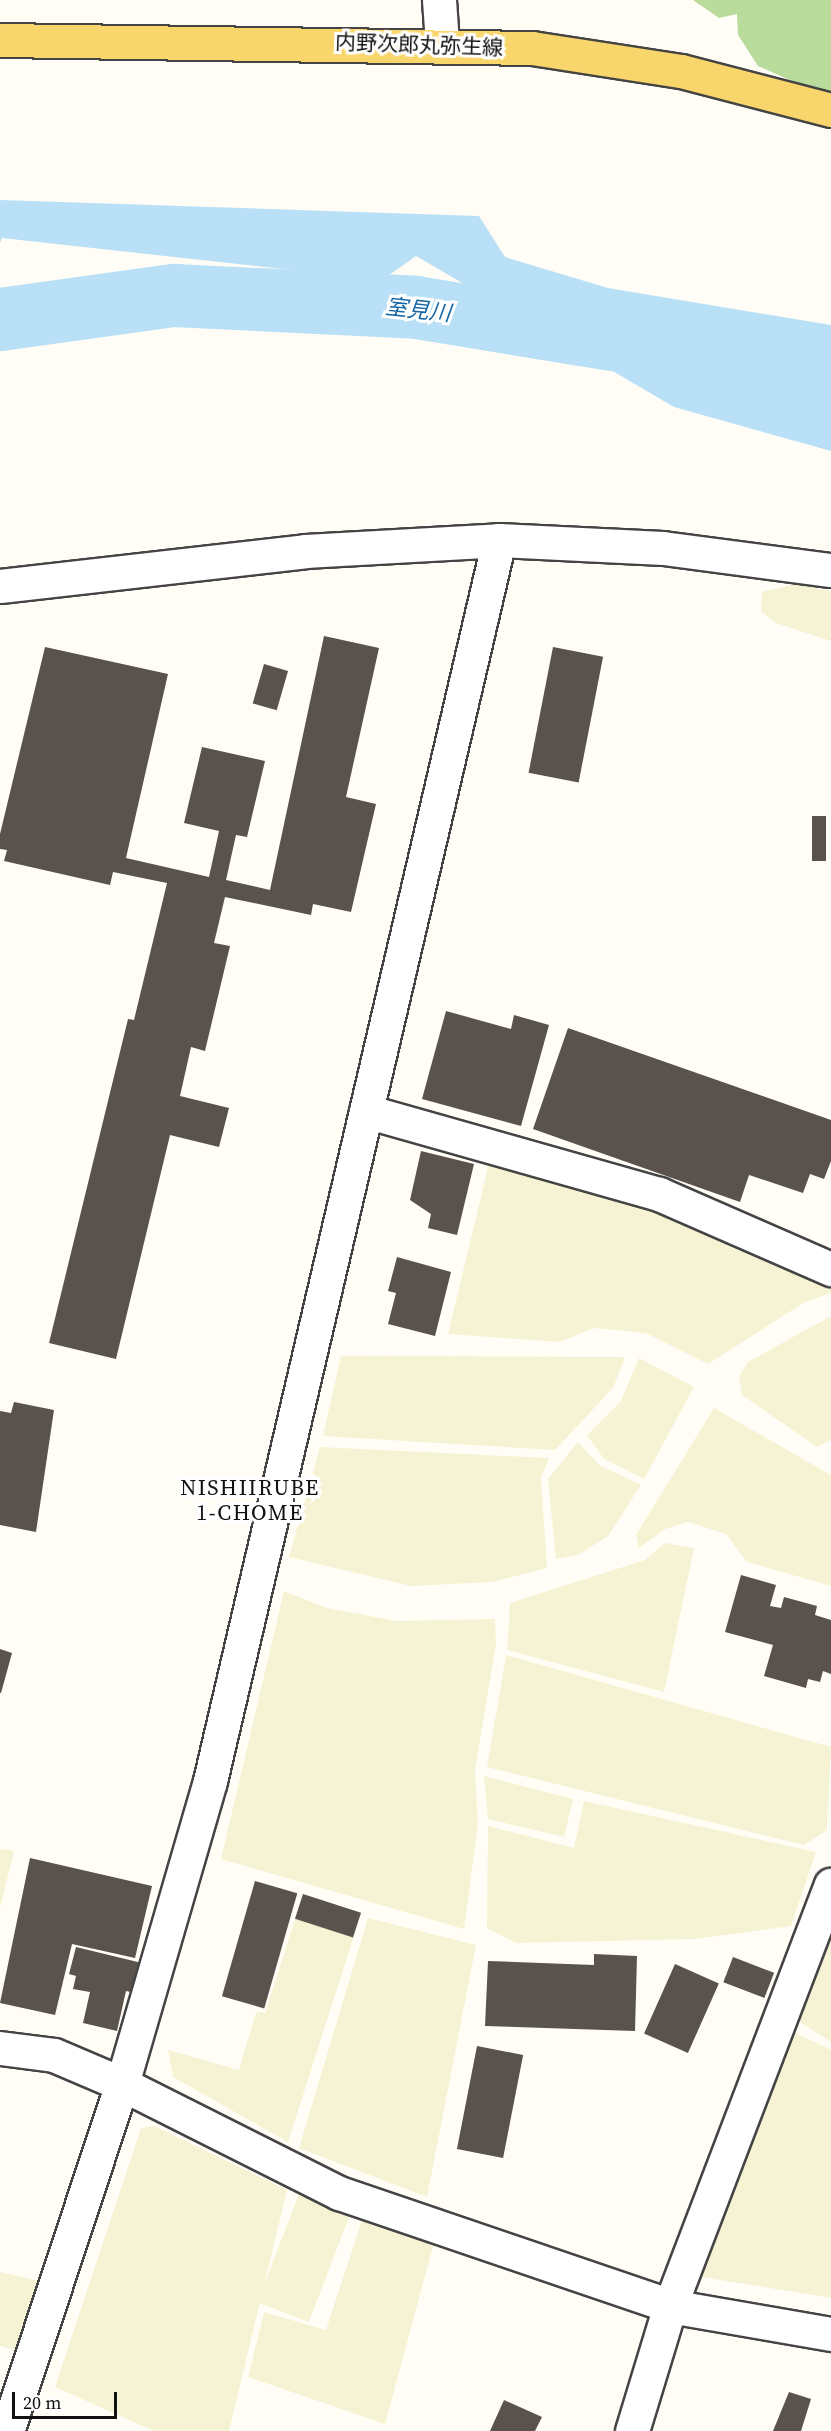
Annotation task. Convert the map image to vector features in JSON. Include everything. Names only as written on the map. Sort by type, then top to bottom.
[{"type":"main road","name":"内野次郎丸弥生線","points":[[0,40],[442,43],[532,48],[681,71],[831,110]]},
{"type":"street","points":[[439,0],[442,43]]},
{"type":"street","points":[[7,2431],[123,2084],[210,1781],[499,540]]},
{"type":"street","points":[[0,586],[305,551],[499,540],[663,548],[831,570]]},
{"type":"street","points":[[366,1111],[658,1194],[831,1269]]},
{"type":"street","points":[[632,2431],[670,2306],[831,1886]]},
{"type":"street","points":[[0,2048],[54,2055],[123,2084],[339,2193],[670,2306],[831,2334]]},
{"type":"shaded area","points":[[795,584],[831,591],[831,641],[776,623],[761,611],[762,592]]},
{"type":"shaded area","points":[[491,1155],[660,1209],[831,1286],[831,1293],[805,1302],[708,1364],[646,1333],[594,1328],[560,1342],[448,1334]]},
{"type":"shaded area","points":[[831,1316],[831,1440],[817,1447],[742,1395],[739,1377],[748,1362]]},
{"type":"shaded area","points":[[341,1356],[625,1357],[613,1388],[555,1450],[323,1436]]},
{"type":"shaded area","points":[[639,1358],[694,1387],[644,1479],[604,1459],[587,1435],[621,1401]]},
{"type":"shaded area","points":[[714,1408],[831,1475],[831,1586],[747,1562],[726,1534],[688,1522],[665,1529],[639,1548],[636,1535]]},
{"type":"shaded area","points":[[578,1442],[599,1465],[641,1485],[608,1536],[578,1555],[556,1559],[548,1479]]},
{"type":"shaded area","points":[[320,1447],[549,1458],[541,1478],[547,1568],[492,1582],[411,1586],[289,1557]]},
{"type":"shaded area","points":[[665,1543],[694,1548],[664,1692],[507,1650],[510,1603],[645,1560]]},
{"type":"shaded area","points":[[284,1591],[327,1608],[397,1621],[495,1619],[496,1644],[475,1769],[478,1824],[464,1929],[221,1859]]},
{"type":"shaded area","points":[[506,1655],[831,1747],[827,1830],[804,1845],[487,1767]]},
{"type":"shaded area","points":[[484,1776],[573,1799],[564,1837],[488,1819]]},
{"type":"shaded area","points":[[584,1801],[816,1852],[791,1926],[695,1939],[516,1943],[487,1928],[488,1826],[574,1848]]},
{"type":"shaded area","points":[[0,1849],[14,1851],[0,1908]]},
{"type":"shaded area","points":[[303,1895],[361,1914],[288,2142],[173,2077],[168,2050],[239,2070],[256,2012],[265,2013]]},
{"type":"shaded area","points":[[368,1918],[476,1945],[427,2197],[299,2148]]},
{"type":"shaded area","points":[[831,1928],[831,2042],[795,2019]]},
{"type":"shaded area","points":[[792,2031],[831,2050],[831,2298],[696,2276]]},
{"type":"shaded area","points":[[154,2126],[287,2190],[229,2431],[154,2431],[55,2387],[141,2128]]},
{"type":"shaded area","points":[[299,2194],[350,2214],[309,2322],[257,2302]]},
{"type":"shaded area","points":[[364,2214],[434,2243],[385,2424],[248,2377],[264,2312],[326,2330]]},
{"type":"shaded area","points":[[0,2272],[39,2281],[15,2350],[0,2346]]},
{"type":"green space","points":[[693,0],[831,0],[831,98],[758,66],[738,35],[737,14],[719,18]]},
{"type":"water","points":[[0,200],[479,216],[505,257],[608,288],[831,325],[831,451],[674,407],[416,256],[382,280],[2,238],[0,243]]},
{"type":"building","points":[[324,636],[379,648],[346,797],[376,804],[351,912],[313,904],[311,915],[225,897],[214,943],[230,946],[205,1051],[191,1047],[180,1096],[229,1108],[219,1147],[170,1135],[116,1359],[49,1343],[128,1019],[134,1020],[167,883],[113,872],[110,885],[4,861],[7,850],[0,849],[0,834],[45,647],[168,674],[126,858],[209,877],[219,831],[184,823],[202,747],[265,761],[247,837],[236,835],[226,880],[270,890]]},
{"type":"building","points":[[553,647],[603,657],[579,782],[529,773]]},
{"type":"building","points":[[264,664],[288,671],[277,710],[253,703]]},
{"type":"building","points":[[812,816],[826,816],[826,861],[812,861]]},
{"type":"building","points":[[446,1011],[511,1029],[514,1015],[549,1025],[521,1126],[422,1099]]},
{"type":"building","points":[[568,1028],[831,1120],[831,1161],[824,1179],[810,1174],[803,1193],[749,1175],[740,1202],[533,1129]]},
{"type":"building","points":[[421,1151],[474,1164],[457,1235],[428,1228],[431,1214],[410,1200]]},
{"type":"building","points":[[397,1257],[451,1272],[435,1336],[388,1324],[396,1293],[388,1291]]},
{"type":"building","points":[[14,1402],[54,1410],[36,1532],[0,1525],[0,1411],[11,1413]]},
{"type":"building","points":[[741,1575],[776,1585],[770,1606],[781,1608],[784,1597],[817,1606],[815,1615],[831,1620],[831,1674],[823,1671],[820,1682],[808,1679],[806,1688],[764,1676],[773,1645],[725,1632]]},
{"type":"building","points":[[0,1649],[12,1653],[1,1693],[0,1693]]},
{"type":"building","points":[[30,1858],[152,1886],[135,1958],[72,1944],[55,2015],[0,2003]]},
{"type":"building","points":[[255,1881],[297,1893],[264,2008],[222,1996]]},
{"type":"building","points":[[303,1894],[361,1913],[353,1938],[295,1919]]},
{"type":"building","points":[[76,1947],[146,1964],[139,1994],[126,1991],[117,2031],[83,2023],[90,1992],[73,1989],[76,1976],[69,1974]]},
{"type":"building","points":[[594,1954],[637,1956],[635,2031],[485,2026],[488,1961],[594,1965]]},
{"type":"building","points":[[733,1957],[774,1973],[764,1998],[723,1982]]},
{"type":"building","points":[[675,1964],[719,1984],[688,2053],[644,2033]]},
{"type":"building","points":[[477,2046],[523,2055],[503,2158],[457,2149]]},
{"type":"building","points":[[789,2392],[811,2399],[801,2431],[773,2431]]},
{"type":"building","points":[[504,2400],[542,2417],[535,2431],[490,2431]]},
{"type":"waterway","name":"室見川","points":[[0,319],[174,295],[416,307],[623,341]]},
{"type":"district","name":"NISHIIRUBE 1-CHOME","points":[[250,1500]]}]
